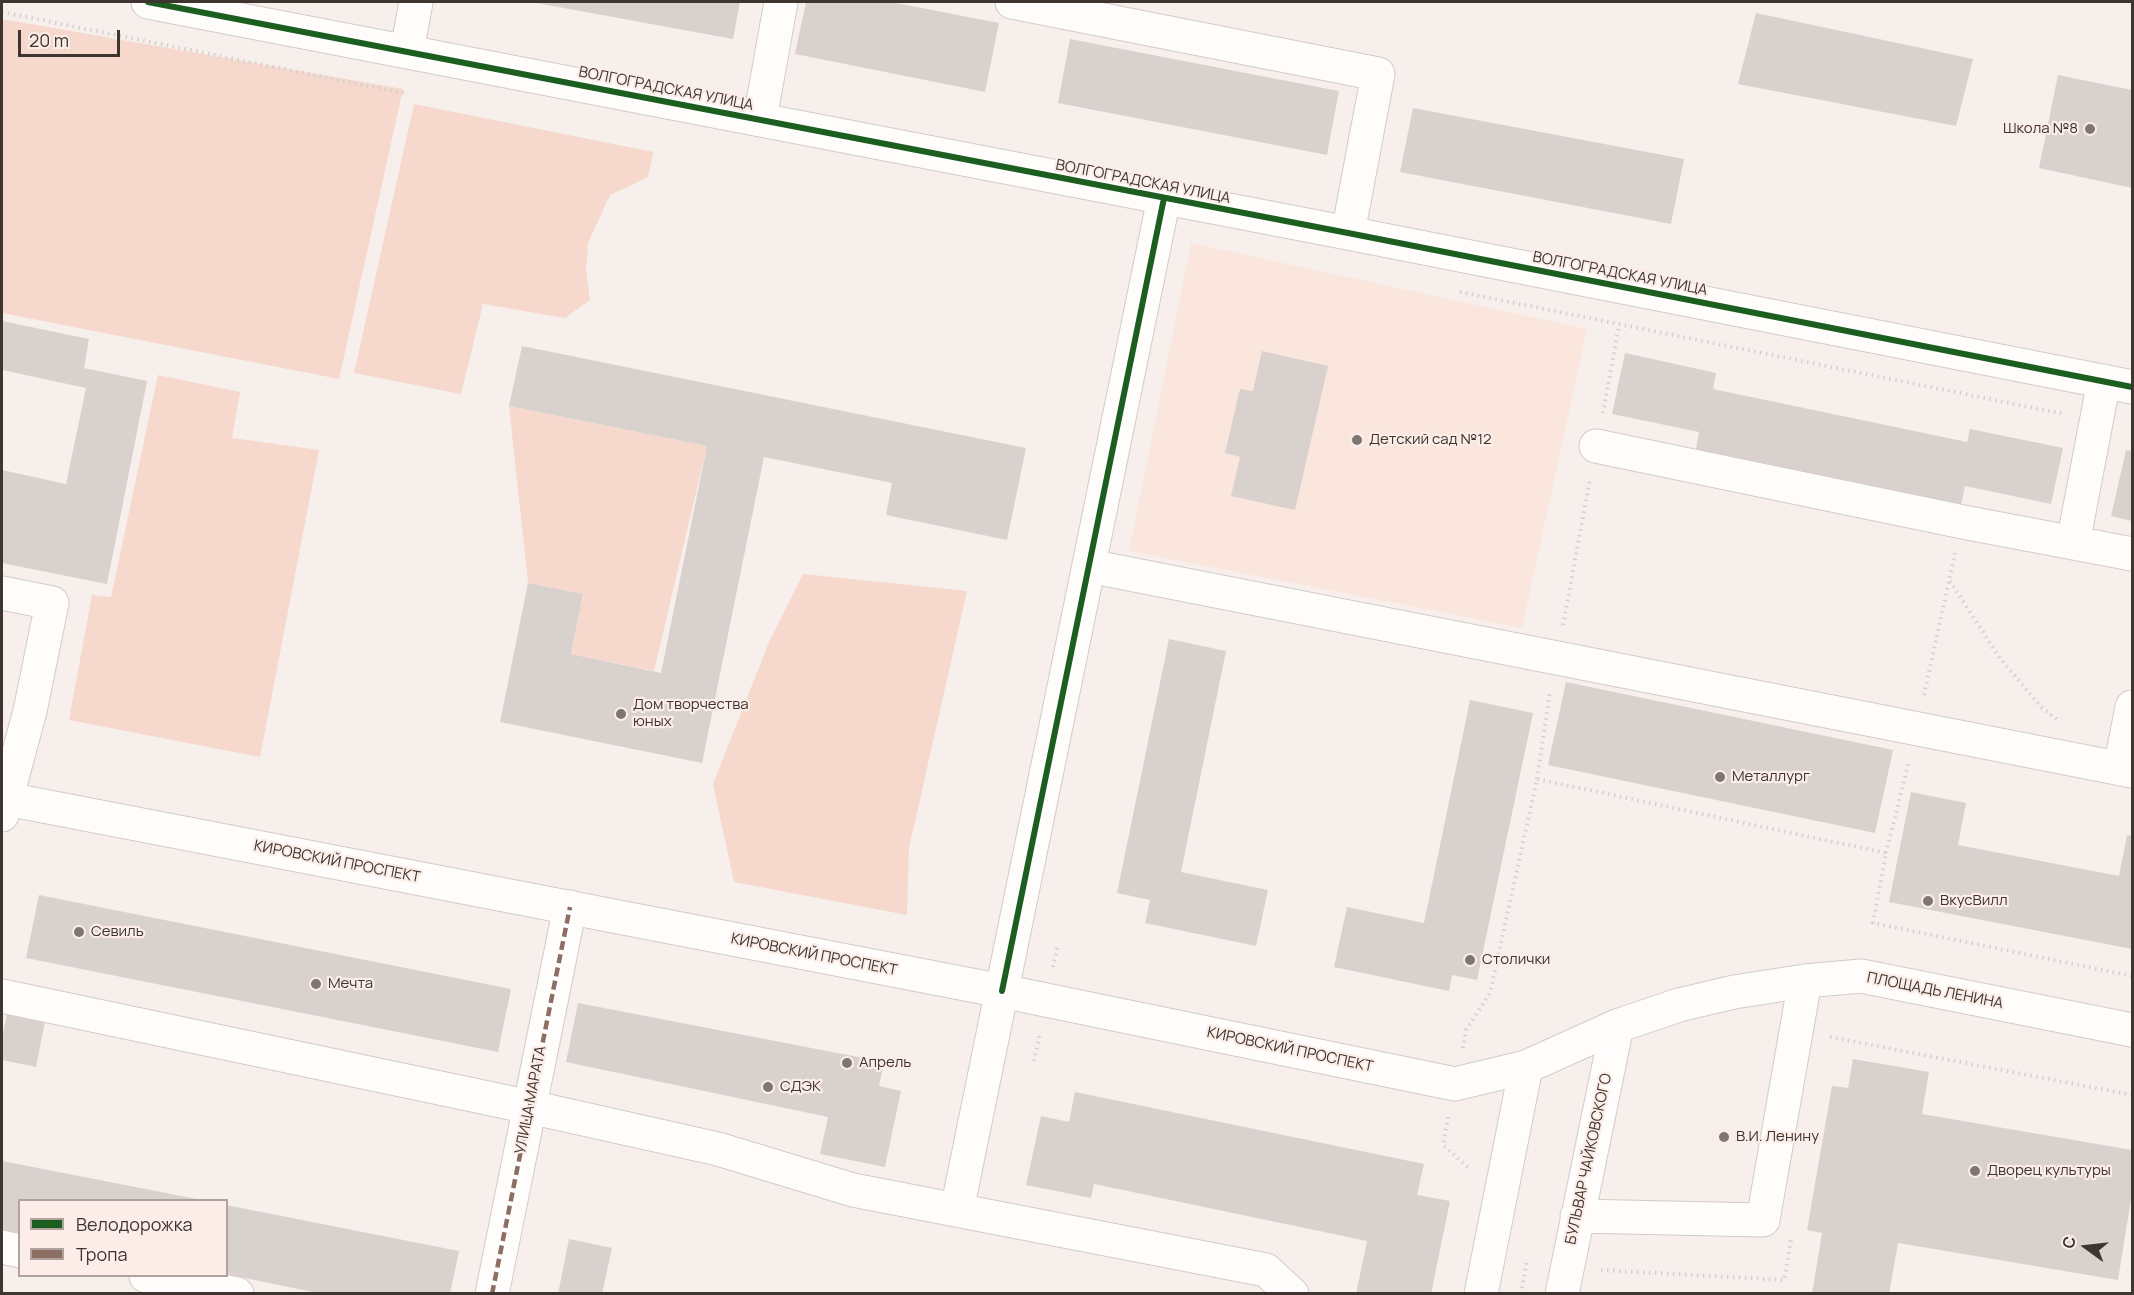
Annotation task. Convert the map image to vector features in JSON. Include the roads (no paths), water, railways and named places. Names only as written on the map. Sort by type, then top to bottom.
[{"type":"street","name":"ВОЛГОГРАДСКАЯ УЛИЦА","points":[[148,2],[2118,384]]},
{"type":"street","points":[[407,51],[416,2]]},
{"type":"street","points":[[760,120],[781,2]]},
{"type":"street","points":[[1011,2],[1378,74],[1348,233]]},
{"type":"street","points":[[957,1210],[1164,198]]},
{"type":"street","points":[[2073,543],[2097,420],[2118,384]]},
{"type":"street","points":[[1596,446],[1963,522],[2133,554]]},
{"type":"street","points":[[1089,566],[2126,770],[2133,707]]},
{"type":"street","points":[[2,593],[52,603],[30,711],[3,804]]},
{"type":"street","name":"КИРОВСКИЙ ПРОСПЕКТ","points":[[3,804],[570,907],[1002,991],[1455,1084],[1526,1067],[1617,1026]]},
{"type":"street","name":"УЛИЦА МАРАТА","points":[[492,1293],[570,907]]},
{"type":"street","name":"ПЛОЩАДЬ ЛЕНИНА","points":[[1617,1026],[1679,1005],[1734,992],[1805,981],[1861,976],[2122,1028]]},
{"type":"street","points":[[1577,1216],[1762,1220],[1805,981]]},
{"type":"street","points":[[2,996],[718,1149],[853,1190],[1266,1270],[1292,1293]]},
{"type":"street","name":"БУЛЬВАР ЧАЙКОВСКОГО","points":[[1562,1293],[1617,1026]]},
{"type":"street","points":[[1481,1293],[1526,1067]]},
{"type":"street","points":[[2,1247],[18,1251]]},
{"type":"street","points":[[156,1277],[237,1293]]},
{"type":"place","name":"Школа №8","points":[[2090,129]]},
{"type":"place","name":"Детский cад №12","points":[[1357,440]]},
{"type":"place","name":"Дом творчества юных","points":[[621,714]]},
{"type":"place","name":"Металлург","points":[[1720,777]]},
{"type":"place","name":"ВкусВилл","points":[[1928,901]]},
{"type":"place","name":"Севиль","points":[[79,932]]},
{"type":"place","name":"Столички","points":[[1470,960]]},
{"type":"place","name":"Мечта","points":[[316,984]]},
{"type":"place","name":"Апрель","points":[[847,1063]]},
{"type":"place","name":"СДЭК","points":[[768,1087]]},
{"type":"place","name":"В.И. Ленину","points":[[1724,1137]]},
{"type":"place","name":"Дворец культуры","points":[[1975,1171]]}]
